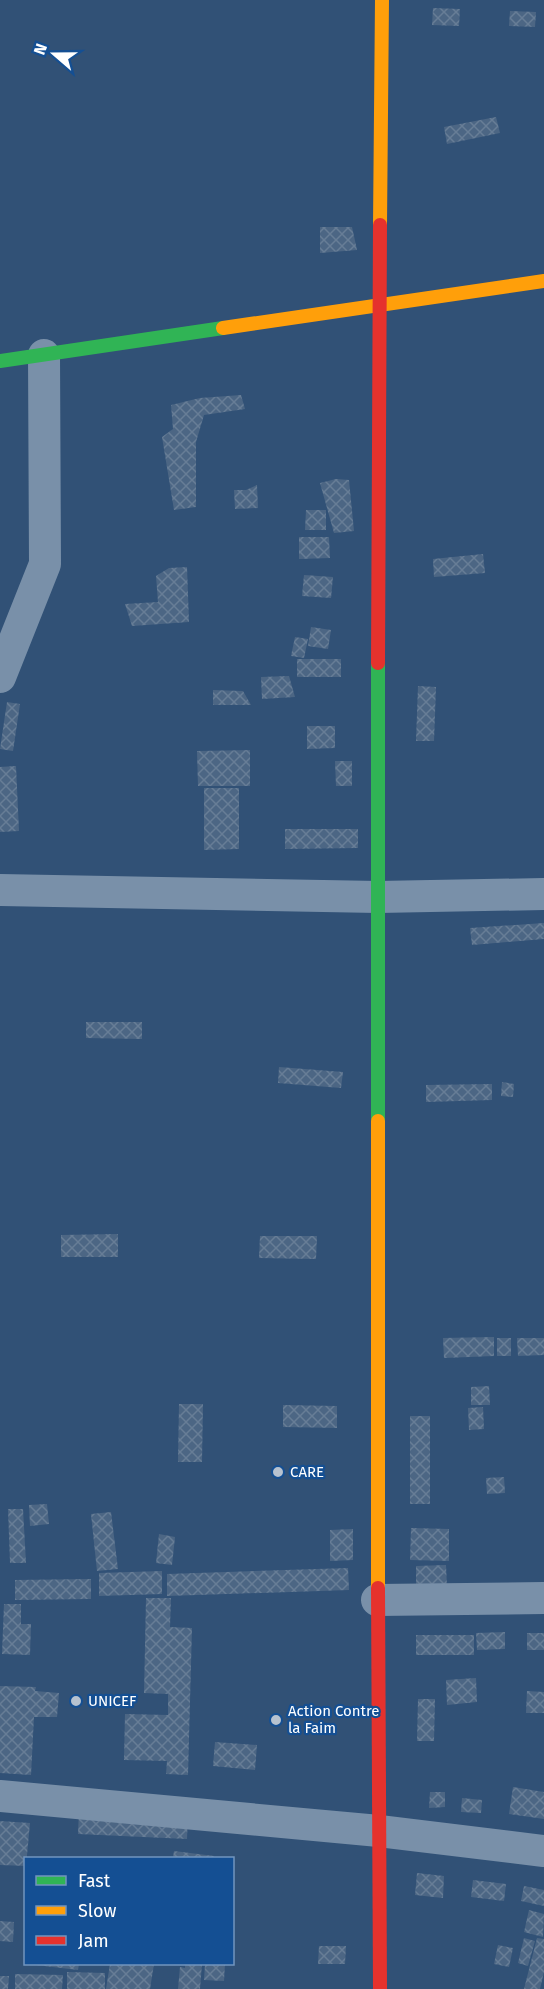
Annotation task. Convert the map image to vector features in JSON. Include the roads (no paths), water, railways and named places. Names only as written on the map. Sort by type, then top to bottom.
[{"type":"street","points":[[380,1989],[377,1600],[382,0]]},
{"type":"street","points":[[0,361],[544,281]]},
{"type":"street","points":[[0,677],[45,564],[44,355]]},
{"type":"street","points":[[0,890],[378,897],[544,894]]},
{"type":"street","points":[[377,1600],[544,1598]]},
{"type":"street","points":[[0,1796],[379,1831],[544,1851]]},
{"type":"place","name":"CARE","points":[[278,1472]]},
{"type":"place","name":"UNICEF","points":[[76,1701]]},
{"type":"place","name":"Action Contre la Faim","points":[[276,1720]]}]
